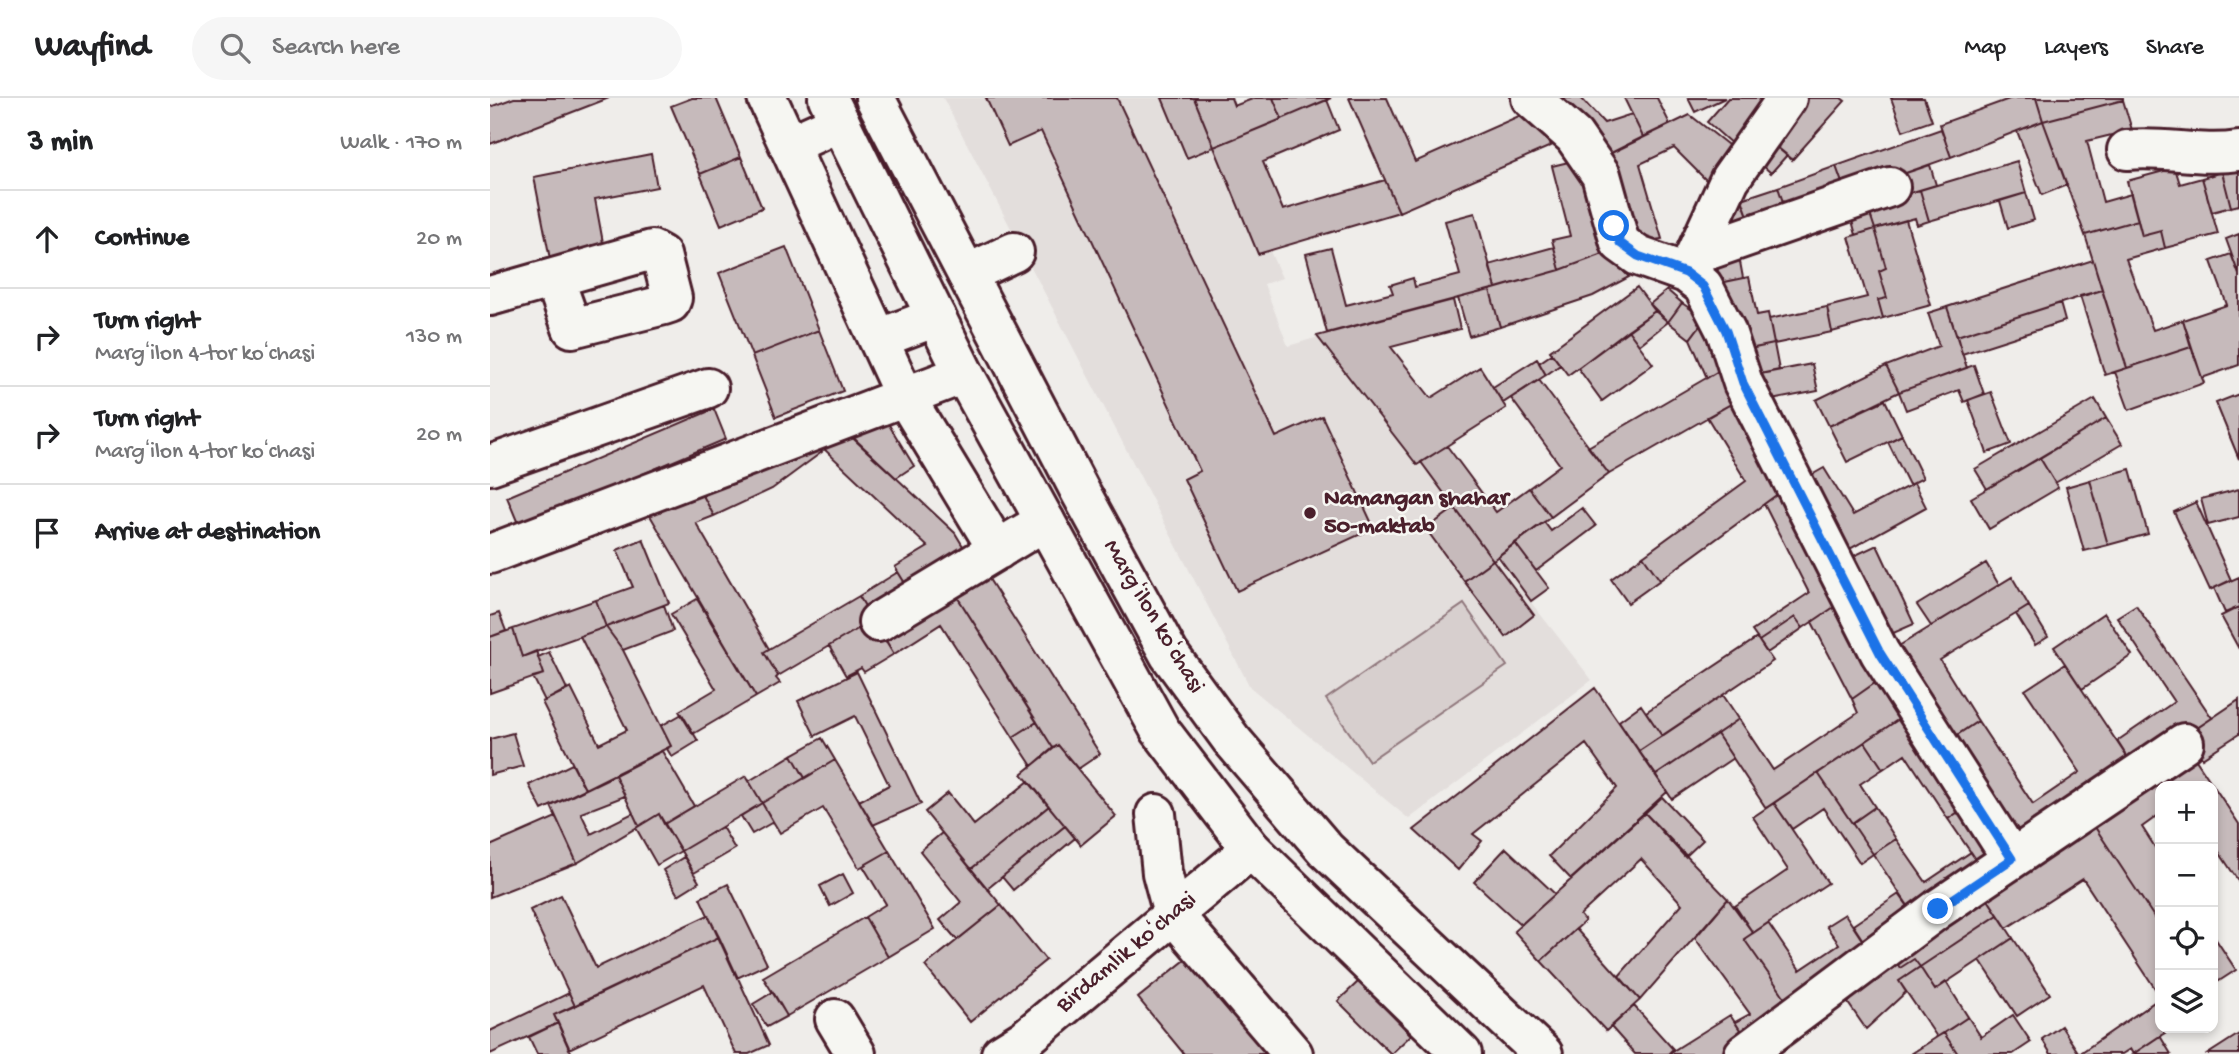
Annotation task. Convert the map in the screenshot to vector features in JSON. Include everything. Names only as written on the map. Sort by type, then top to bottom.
[{"type":"street","points":[[767,98],[904,395],[998,550]]},
{"type":"street","name":"Margʻilon koʻchasi","points":[[875,98],[1169,654],[1231,739],[1326,850],[1543,1054]]},
{"type":"street","points":[[1531,98],[1574,136],[1601,175],[1620,243],[1638,256],[1692,264],[1891,187]]},
{"type":"street","points":[[1692,264],[1730,179],[1787,98]]},
{"type":"street","points":[[789,145],[834,110]]},
{"type":"street","name":"Margʻilon koʻchasi","points":[[834,110],[964,374],[1160,730],[1251,849],[1462,1054]]},
{"type":"street","points":[[2127,150],[2159,148],[2207,154],[2239,151]]},
{"type":"street","points":[[967,275],[1014,252]]},
{"type":"street","points":[[1692,264],[1726,331],[1749,395],[1880,653],[2012,859]]},
{"type":"street","points":[[490,296],[554,278]]},
{"type":"street","points":[[878,339],[936,317]]},
{"type":"street","points":[[490,554],[964,374]]},
{"type":"street","points":[[490,465],[708,388]]},
{"type":"street","points":[[878,622],[1045,522]]},
{"type":"street","points":[[1744,1054],[1938,909],[2184,743]]},
{"type":"street","points":[[1156,814],[1162,873],[1173,915],[1293,1054]]},
{"type":"street","name":"Birdamlik koʻchasi","points":[[1001,1054],[1026,1039],[1251,849]]},
{"type":"street","points":[[835,1019],[856,1054]]},
{"type":"shaded area","name":"Namangan shahar 50-maktab","points":[[943,98],[1201,98],[1282,278],[1264,284],[1288,346],[1322,336],[1592,680],[1409,819],[1250,687]]},
{"type":"shaded area","points":[[1464,604],[1507,666],[1369,761],[1326,699]]},
{"type":"building","points":[[514,98],[609,98],[490,144],[490,107]]},
{"type":"building","points":[[692,98],[716,98],[741,157],[700,174],[671,106]]},
{"type":"building","points":[[986,98],[1117,98],[1276,437],[1322,416],[1374,528],[1237,591],[1184,479],[1200,471],[1041,131],[1008,146]]},
{"type":"building","points":[[1162,98],[1194,98],[1214,147],[1187,158]]},
{"type":"building","points":[[1194,98],[1231,98],[1234,106],[1255,98],[1273,98],[1282,119],[1214,147]]},
{"type":"building","points":[[1273,98],[1331,98],[1282,119]]},
{"type":"building","points":[[1349,98],[1387,98],[1415,162],[1535,109],[1551,146],[1399,212]]},
{"type":"building","points":[[1543,98],[1581,98],[1604,123],[1632,114],[1643,137],[1603,157]]},
{"type":"building","points":[[1624,98],[1657,98],[1670,124],[1643,137]]},
{"type":"building","points":[[1688,98],[1725,98],[1695,112]]},
{"type":"building","points":[[1728,98],[1764,98],[1733,145],[1707,122]]},
{"type":"building","points":[[1802,98],[1841,98],[1845,101],[1792,160],[1766,138]]},
{"type":"building","points":[[1891,98],[1924,98],[1932,121],[1903,131]]},
{"type":"building","points":[[2012,98],[2036,98],[2043,121],[1951,157],[1940,124]]},
{"type":"building","points":[[2036,98],[2123,98],[2123,100],[2043,121]]},
{"type":"building","points":[[1327,100],[1339,130],[1263,162],[1283,210],[1385,180],[1399,212],[1258,254],[1214,147]]},
{"type":"building","points":[[2123,100],[2132,130],[2087,141],[2103,202],[2131,194],[2138,220],[2085,235],[2043,121]]},
{"type":"building","points":[[1690,115],[1732,148],[1712,186],[1674,148],[1640,164],[1662,239],[1629,243],[1603,157]]},
{"type":"building","points":[[2043,121],[2067,185],[2042,195],[2017,131]]},
{"type":"building","points":[[1941,129],[1951,157],[1846,194],[1836,166]]},
{"type":"building","points":[[1766,138],[1787,155],[1771,173],[1751,155]]},
{"type":"building","points":[[651,154],[657,187],[595,199],[604,248],[550,259],[534,177]]},
{"type":"building","points":[[741,157],[762,208],[721,225],[700,174]]},
{"type":"building","points":[[1581,159],[1606,253],[1560,270],[1552,240],[1570,236],[1552,166]]},
{"type":"building","points":[[2017,161],[2026,193],[1929,221],[1920,190]]},
{"type":"building","points":[[1930,165],[1936,185],[1906,194],[1900,175]]},
{"type":"building","points":[[1836,166],[1846,194],[1787,214],[1778,187]]},
{"type":"building","points":[[2175,168],[2180,184],[2202,178],[2218,234],[2165,248],[2161,231],[2142,236],[2127,181]]},
{"type":"building","points":[[2239,168],[2239,205],[2231,207],[2222,172]]},
{"type":"building","points":[[2222,172],[2231,207],[2212,212],[2202,178]]},
{"type":"building","points":[[1778,187],[1787,214],[1752,227],[1742,199]]},
{"type":"building","points":[[1920,190],[1929,221],[1917,225],[1915,218],[1875,229],[1867,205]]},
{"type":"building","points":[[1739,192],[1752,227],[1721,238]]},
{"type":"building","points":[[2026,193],[2034,220],[2008,228],[2000,201]]},
{"type":"building","points":[[1867,205],[1875,229],[1856,235],[1849,210]]},
{"type":"building","points":[[1475,213],[1496,288],[1327,333],[1306,254],[1331,248],[1346,305],[1393,293],[1390,285],[1413,278],[1415,287],[1460,275],[1445,221]]},
{"type":"building","points":[[1906,220],[1931,305],[1883,318],[1878,300],[1887,298],[1879,271],[1886,268],[1875,229]]},
{"type":"building","points":[[2138,220],[2142,236],[2161,231],[2165,248],[2126,259],[2153,330],[2183,320],[2191,347],[2127,368],[2085,235]]},
{"type":"building","points":[[1875,229],[1886,268],[1879,271],[1887,298],[1878,300],[1883,318],[1832,332],[1827,307],[1867,297],[1849,237]]},
{"type":"building","points":[[2239,234],[2239,275],[2226,239]]},
{"type":"building","points":[[786,247],[819,330],[752,356],[719,273]]},
{"type":"building","points":[[1554,247],[1560,270],[1496,288],[1489,265]]},
{"type":"building","points":[[1738,251],[1743,278],[1720,283],[1715,255]]},
{"type":"building","points":[[1606,253],[1629,277],[1593,296],[1500,327],[1490,290],[1560,270]]},
{"type":"building","points":[[2231,254],[2239,275],[2239,365],[2202,378],[2183,320],[2227,305],[2211,261]]},
{"type":"building","points":[[2093,260],[2102,290],[1957,336],[1947,307]]},
{"type":"building","points":[[1749,277],[1757,315],[1768,313],[1774,344],[1734,352],[1720,283]]},
{"type":"building","points":[[1637,287],[1655,311],[1568,375],[1550,351]]},
{"type":"building","points":[[1490,290],[1500,327],[1469,336],[1458,298]]},
{"type":"building","points":[[1667,290],[1682,303],[1668,322],[1650,304]]},
{"type":"building","points":[[2102,290],[2127,368],[2105,375],[2080,296]]},
{"type":"building","points":[[1453,300],[1460,329],[1391,347],[1431,398],[1480,367],[1506,408],[1417,465],[1317,336]]},
{"type":"building","points":[[1682,303],[1705,319],[1690,339],[1668,322]]},
{"type":"building","points":[[2060,303],[2065,321],[1962,354],[1957,336]]},
{"type":"building","points":[[1827,307],[1832,332],[1774,344],[1769,319]]},
{"type":"building","points":[[1947,307],[1967,368],[1899,392],[1886,366],[1939,346],[1928,313]]},
{"type":"building","points":[[1655,311],[1668,322],[1639,345],[1628,330]]},
{"type":"building","points":[[1705,319],[1720,370],[1707,378],[1690,339]]},
{"type":"building","points":[[819,330],[843,391],[776,417],[752,356]]},
{"type":"building","points":[[1628,330],[1653,364],[1602,401],[1578,368]]},
{"type":"building","points":[[1774,344],[1779,370],[1750,376],[1745,350]]},
{"type":"building","points":[[2191,347],[2204,383],[2129,410],[2115,372]]},
{"type":"building","points":[[1552,354],[1560,365],[1546,375],[1539,363]]},
{"type":"building","points":[[1537,359],[1546,375],[1503,403],[1493,387]]},
{"type":"building","points":[[1812,364],[1818,391],[1756,403],[1750,376]]},
{"type":"building","points":[[1974,365],[1984,394],[1964,402],[1959,390],[1906,410],[1899,392]]},
{"type":"building","points":[[1886,366],[1899,392],[1829,426],[1816,400]]},
{"type":"building","points":[[1720,370],[1738,400],[1609,474],[1588,447]]},
{"type":"building","points":[[1539,380],[1609,474],[1551,517],[1529,488],[1560,465],[1511,398]]},
{"type":"building","points":[[1991,392],[2011,444],[1987,453],[1968,400]]},
{"type":"building","points":[[2239,394],[2239,459],[2216,403]]},
{"type":"building","points":[[2095,399],[2106,418],[1987,489],[1975,469]]},
{"type":"building","points":[[1738,400],[1786,488],[1660,580],[1643,556],[1746,481],[1707,417]]},
{"type":"building","points":[[1885,400],[1902,435],[1847,462],[1829,426]]},
{"type":"building","points":[[714,409],[726,439],[519,526],[507,497]]},
{"type":"building","points":[[2106,418],[2122,444],[2055,483],[2040,458]]},
{"type":"building","points":[[886,420],[914,466],[896,478],[844,430]]},
{"type":"building","points":[[842,427],[955,533],[972,561],[913,596],[895,567],[928,547],[824,449]]},
{"type":"building","points":[[814,434],[822,452],[772,489],[714,516],[699,488]]},
{"type":"building","points":[[1902,435],[1923,478],[1909,485],[1888,442]]},
{"type":"building","points":[[1447,446],[1496,512],[1529,488],[1551,517],[1493,560],[1421,462]]},
{"type":"building","points":[[2040,458],[2058,488],[1989,529],[1971,498]]},
{"type":"building","points":[[1824,468],[1853,515],[1914,483],[1926,507],[1848,550],[1801,481]]},
{"type":"building","points":[[2130,469],[2148,534],[2108,545],[2090,480]]},
{"type":"building","points":[[2090,480],[2108,545],[2084,551],[2066,487]]},
{"type":"building","points":[[699,488],[714,516],[696,523],[769,649],[764,652],[780,683],[756,697],[648,512]]},
{"type":"building","points":[[1786,488],[1843,601],[1803,628],[1795,617],[1759,641],[1752,631],[1809,593],[1764,504]]},
{"type":"building","points":[[2239,489],[2239,517],[2208,525],[2201,499]]},
{"type":"building","points":[[2196,502],[2231,580],[2210,590],[2174,512]]},
{"type":"building","points":[[1455,508],[1493,560],[1464,581],[1426,529]]},
{"type":"building","points":[[1582,508],[1596,526],[1536,571],[1515,543],[1544,522],[1551,531]]},
{"type":"building","points":[[643,539],[669,603],[606,627],[596,600],[633,587],[617,550]]},
{"type":"building","points":[[1515,543],[1549,588],[1531,601],[1498,556]]},
{"type":"building","points":[[1877,545],[1914,624],[1882,638],[1845,560]]},
{"type":"building","points":[[1643,556],[1660,580],[1628,603],[1611,579]]},
{"type":"building","points":[[1493,560],[1534,615],[1506,637],[1464,581]]},
{"type":"building","points":[[1986,563],[1999,585],[1931,626],[1917,605]]},
{"type":"building","points":[[982,568],[1100,754],[1078,769],[1058,745],[1053,748],[951,587]]},
{"type":"building","points":[[898,572],[913,596],[873,620],[859,596]]},
{"type":"building","points":[[2012,577],[2029,606],[1940,660],[1978,721],[1945,743],[1889,652]]},
{"type":"building","points":[[2239,577],[2239,607],[2225,613],[2214,588]]},
{"type":"building","points":[[951,587],[1037,722],[1013,737],[941,624],[894,654],[881,632]]},
{"type":"building","points":[[859,596],[873,620],[778,676],[764,652]]},
{"type":"building","points":[[697,599],[756,697],[693,734],[679,711],[716,689],[671,614]]},
{"type":"building","points":[[596,600],[606,627],[522,657],[513,629]]},
{"type":"building","points":[[1843,601],[1885,676],[1852,699],[1812,622]]},
{"type":"building","points":[[664,605],[673,631],[623,650],[606,627]]},
{"type":"building","points":[[2136,605],[2212,718],[2135,769],[2117,741],[2174,702],[2117,617]]},
{"type":"building","points":[[2029,606],[2048,637],[2035,645],[2016,614]]},
{"type":"building","points":[[2239,607],[2239,649],[2221,616]]},
{"type":"building","points":[[499,613],[506,631],[490,637],[490,616]]},
{"type":"building","points":[[2104,613],[2132,655],[2082,689],[2054,647]]},
{"type":"building","points":[[1795,617],[1803,628],[1767,653],[1759,641]]},
{"type":"building","points":[[873,620],[894,654],[864,672],[861,668],[846,676],[829,646]]},
{"type":"building","points":[[606,627],[623,650],[671,746],[585,789],[542,702],[571,688],[599,744],[627,730],[580,636]]},
{"type":"building","points":[[513,629],[522,657],[536,651],[544,674],[490,693],[490,637]]},
{"type":"building","points":[[1757,638],[1773,661],[1662,736],[1646,712]]},
{"type":"building","points":[[549,652],[567,689],[545,701],[533,677],[544,674],[538,657]]},
{"type":"building","points":[[2065,664],[2135,769],[2015,849],[1945,743],[1978,721],[2033,804],[2080,772],[2025,690]]},
{"type":"building","points":[[857,672],[921,804],[873,825],[859,801],[889,785],[855,716],[815,736],[798,701]]},
{"type":"building","points":[[1885,676],[1908,713],[1766,808],[1717,734],[1739,719],[1773,770],[1858,713],[1852,699]]},
{"type":"building","points":[[1595,688],[1667,792],[1571,879],[1549,856],[1617,788],[1586,744],[1473,834],[1482,841],[1458,870],[1414,830]]},
{"type":"building","points":[[1723,695],[1739,719],[1656,775],[1639,751]]},
{"type":"building","points":[[2239,700],[2239,734],[2202,758],[2187,735]]},
{"type":"building","points":[[1641,705],[1662,736],[1639,751],[1619,721]]},
{"type":"building","points":[[1908,713],[1970,804],[1948,819],[1905,754],[1883,769],[1865,742]]},
{"type":"building","points":[[682,714],[698,741],[672,757],[667,749],[671,746],[661,726]]},
{"type":"building","points":[[1037,722],[1053,748],[1032,766],[1013,737]]},
{"type":"building","points":[[513,733],[523,766],[490,775],[490,739]]},
{"type":"building","points":[[1717,734],[1733,758],[1672,799],[1656,775]]},
{"type":"building","points":[[822,738],[835,760],[805,778],[792,755]]},
{"type":"building","points":[[1865,742],[1883,769],[1860,784],[1875,807],[1852,823],[1818,773]]},
{"type":"building","points":[[1058,745],[1116,816],[1081,845],[1022,774]]},
{"type":"building","points":[[662,751],[694,806],[664,824],[659,814],[639,826],[615,775]]},
{"type":"building","points":[[2192,754],[2210,781],[2155,781],[2155,818],[2142,827],[2155,847],[2155,918],[2091,821]]},
{"type":"building","points":[[792,755],[805,778],[762,803],[749,781]]},
{"type":"building","points":[[835,760],[889,851],[859,868],[823,808],[780,833],[762,803]]},
{"type":"building","points":[[572,764],[585,789],[542,810],[529,785]]},
{"type":"building","points":[[1818,773],[1873,854],[1860,863],[1823,808],[1792,829],[1774,803]]},
{"type":"building","points":[[615,775],[625,796],[581,813],[591,834],[633,813],[639,826],[577,863],[551,806]]},
{"type":"building","points":[[746,776],[762,803],[681,851],[664,824]]},
{"type":"building","points":[[1029,781],[1049,806],[971,869],[925,812],[948,793],[974,825]]},
{"type":"building","points":[[2218,793],[2239,824],[2239,882],[2218,850]]},
{"type":"building","points":[[1662,797],[1703,840],[1685,857],[1645,813]]},
{"type":"building","points":[[762,803],[773,822],[752,834],[741,816]]},
{"type":"building","points":[[1774,803],[1828,883],[1753,933],[1735,906],[1788,870],[1753,817]]},
{"type":"building","points":[[1970,804],[2004,856],[1983,870],[1948,819]]},
{"type":"building","points":[[1049,806],[1065,826],[987,889],[971,869]]},
{"type":"building","points":[[1875,807],[1896,839],[1873,854],[1852,823]]},
{"type":"building","points":[[1645,813],[1728,899],[1640,1000],[1619,976],[1682,904],[1641,859],[1580,915],[1585,921],[1541,961],[1514,931]]},
{"type":"building","points":[[659,814],[681,851],[657,865],[636,828]]},
{"type":"building","points":[[556,817],[577,863],[490,897],[490,846]]},
{"type":"building","points":[[2091,821],[2155,918],[2155,988],[2083,879],[2007,928],[1983,892]]},
{"type":"building","points":[[1065,826],[1075,838],[1013,890],[1002,877]]},
{"type":"building","points":[[722,827],[735,849],[694,873],[681,851]]},
{"type":"building","points":[[942,833],[1001,905],[957,940],[940,920],[961,902],[920,851]]},
{"type":"building","points":[[1896,839],[1926,882],[1971,852],[1983,870],[1915,916],[1873,854]]},
{"type":"building","points":[[1506,848],[1555,894],[1521,925],[1474,882]]},
{"type":"building","points":[[889,851],[935,929],[888,957],[865,917],[886,904],[863,866]]},
{"type":"building","points":[[684,857],[699,882],[678,895],[663,870]]},
{"type":"building","points":[[843,874],[853,893],[830,906],[820,886]]},
{"type":"building","points":[[728,884],[767,964],[737,978],[700,898]]},
{"type":"building","points":[[1983,892],[1998,915],[1920,967],[1914,959],[1900,968],[1890,953]]},
{"type":"building","points":[[1899,894],[1915,916],[1868,948],[1853,925]]},
{"type":"building","points":[[561,895],[596,968],[708,915],[719,937],[575,1006],[530,910]]},
{"type":"building","points":[[1728,899],[1753,933],[1744,939],[1793,1009],[1746,1039],[1735,1022],[1750,1014],[1695,938]]},
{"type":"building","points":[[1001,905],[1046,960],[970,1022],[925,966]]},
{"type":"building","points":[[1845,914],[1872,955],[1793,1009],[1744,939],[1768,923],[1800,970],[1839,944],[1826,926]]},
{"type":"building","points":[[1998,915],[2013,938],[1935,990],[1920,967]]},
{"type":"building","points":[[865,917],[888,957],[787,1016],[763,977]]},
{"type":"building","points":[[1576,929],[1640,1000],[1606,1031],[1541,961]]},
{"type":"building","points":[[719,937],[769,1045],[749,1054],[736,1054],[704,985],[569,1049],[554,1015]]},
{"type":"building","points":[[2013,938],[2050,994],[2017,1016],[1980,960]]},
{"type":"building","points":[[2218,943],[2236,970],[2218,982]]},
{"type":"building","points":[[1199,949],[1284,1054],[1184,1054],[1138,998]]},
{"type":"building","points":[[1890,953],[1900,968],[1914,959],[1920,967],[1899,981],[1906,992],[1866,1029],[1848,1003]]},
{"type":"building","points":[[1920,967],[1935,990],[1946,982],[1968,1017],[1937,1037],[1899,981]]},
{"type":"building","points":[[1359,981],[1411,1035],[1391,1054],[1338,1001]]},
{"type":"building","points":[[773,992],[787,1016],[767,1027],[753,1004]]},
{"type":"building","points":[[569,993],[575,1006],[554,1015],[558,1023],[490,1054],[490,1031]]},
{"type":"building","points":[[2155,1001],[2155,1033],[2165,1033],[2133,1054],[2130,1049],[2122,1054],[2079,1054]]},
{"type":"building","points":[[1634,1006],[1673,1049],[1668,1054],[1635,1054],[1611,1027]]},
{"type":"building","points":[[1730,1015],[1746,1039],[1721,1054],[1668,1054]]},
{"type":"building","points":[[2013,1015],[2031,1042],[2013,1054],[1958,1054],[1944,1033],[1968,1017],[1981,1037]]},
{"type":"building","points":[[558,1023],[572,1054],[537,1054],[529,1037]]},
{"type":"building","points":[[2061,1026],[2079,1054],[2051,1054],[2042,1039]]},
{"type":"building","points":[[1944,1033],[1958,1054],[1911,1054],[1937,1037]]},
{"type":"building","points":[[2239,1034],[2239,1054],[2208,1054]]},
{"type":"building","points":[[2160,1036],[2171,1054],[2133,1054]]},
{"type":"place","name":"Namangan shahar 50-maktab","points":[[1310,513]]},
{"type":"route","points":[[1614,226],[1620,243],[1638,256],[1686,273],[1703,286],[1726,331],[1743,383],[1880,653],[2012,859],[1938,909]]}]
